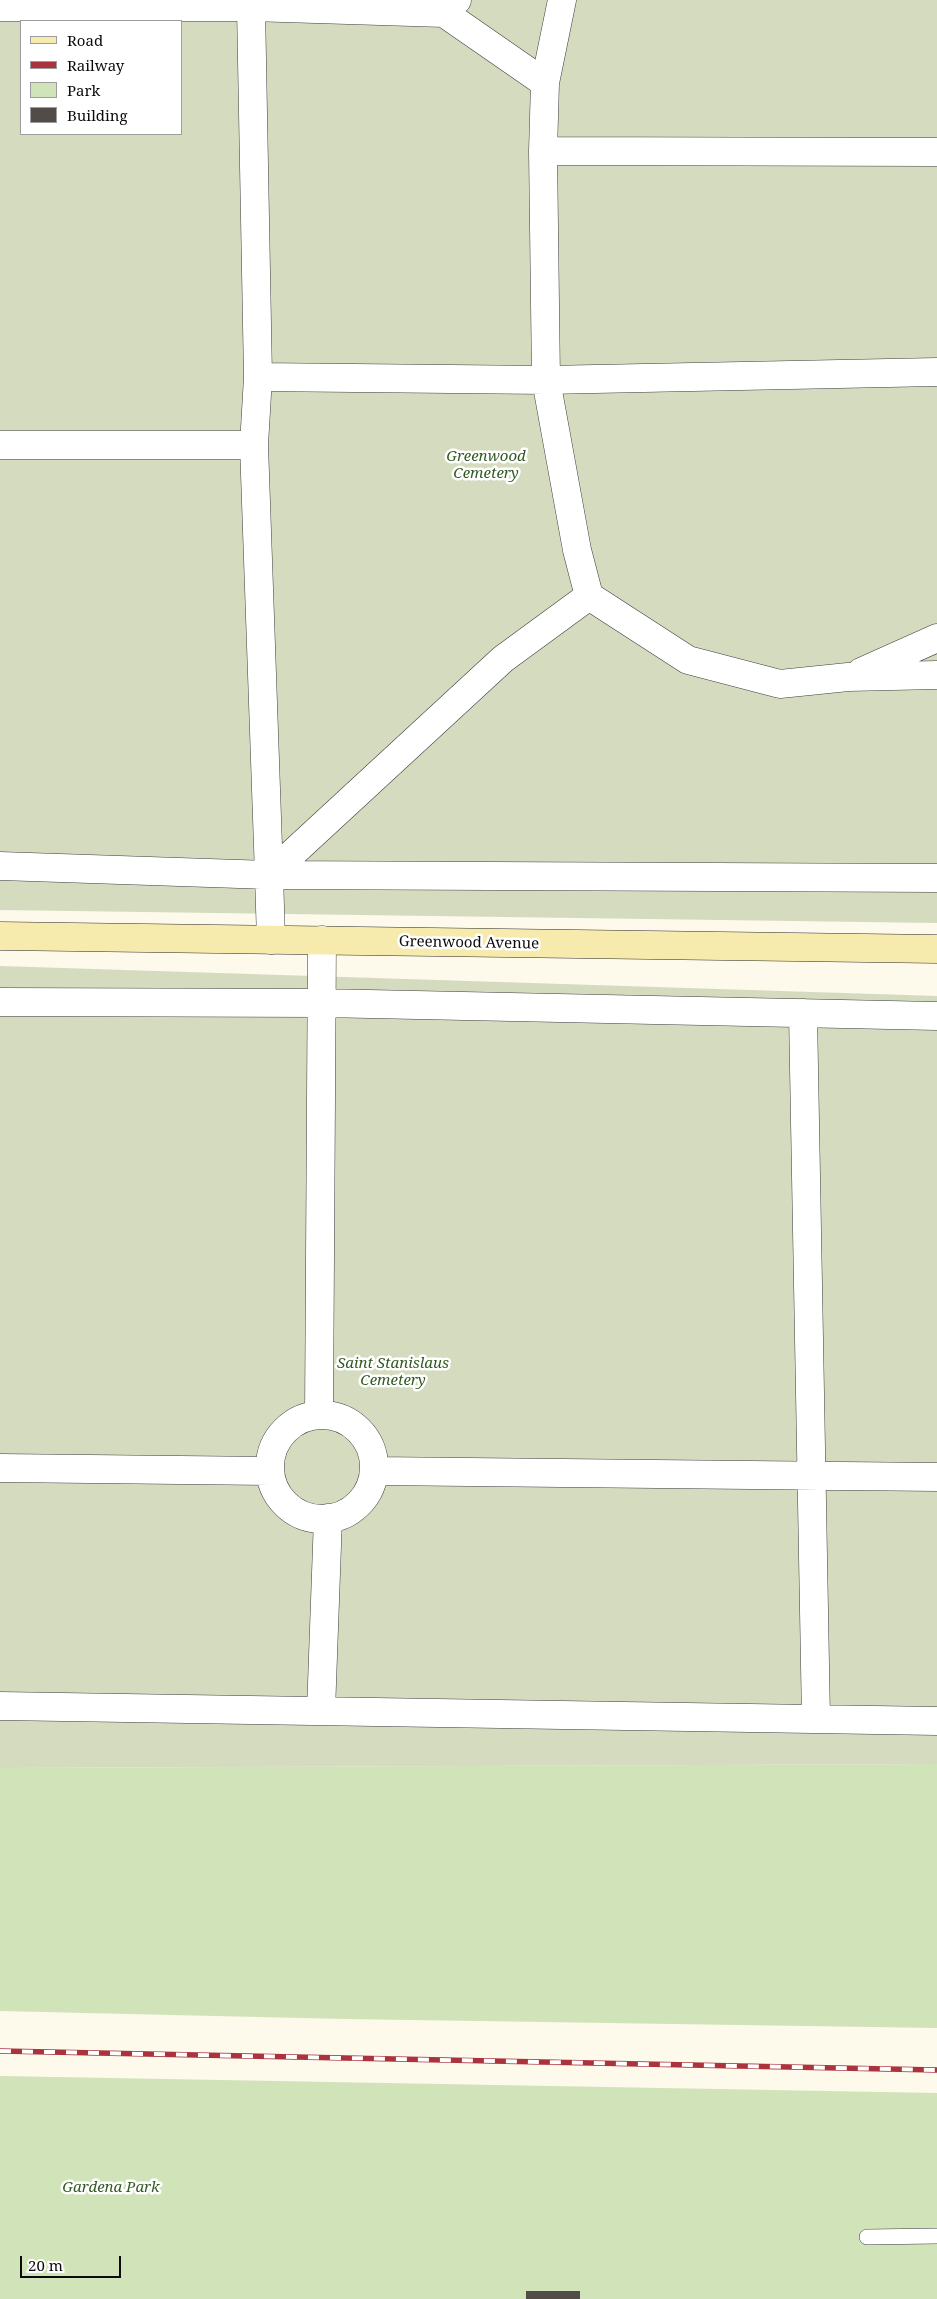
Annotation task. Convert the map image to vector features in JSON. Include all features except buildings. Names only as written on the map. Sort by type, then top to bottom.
[{"type":"street","points":[[562,0],[545,83],[543,151],[546,380],[560,468],[577,550],[589,596],[688,660],[780,684],[848,677],[937,675]]},
{"type":"street","points":[[0,7],[251,4],[450,6],[545,83]]},
{"type":"street","points":[[251,4],[258,377],[254,445],[272,940]]},
{"type":"street","points":[[543,151],[937,152]]},
{"type":"street","points":[[258,377],[546,380],[937,372]]},
{"type":"street","points":[[0,445],[254,445]]},
{"type":"street","points":[[269,875],[503,658],[589,596]]},
{"type":"street","points":[[848,677],[937,638]]},
{"type":"street","points":[[0,866],[269,875],[937,878]]},
{"type":"street","name":"Greenwood Avenue","points":[[0,936],[937,949]]},
{"type":"street","points":[[319,1414],[322,940]]},
{"type":"street","points":[[0,1002],[322,1004],[937,1016]]},
{"type":"street","points":[[803,1013],[816,1719]]},
{"type":"street","points":[[319,1414],[337,1416],[353,1424],[366,1437],[373,1453],[375,1471],[371,1486],[363,1499],[352,1510],[338,1517],[307,1517],[293,1510],[282,1499],[274,1486],[270,1470],[272,1454],[278,1439],[289,1427],[303,1418],[319,1414]]},
{"type":"street","points":[[0,1468],[270,1470]]},
{"type":"street","points":[[375,1471],[811,1474],[937,1477]]},
{"type":"street","points":[[321,1711],[328,1518]]},
{"type":"street","points":[[0,1706],[937,1721]]},
{"type":"lane","points":[[867,2237],[937,2236]]},
{"type":"green space","name":"Greenwood Cemetery","points":[[0,0],[937,0],[937,923],[0,910]]},
{"type":"green space","name":"Saint Stanislaus Cemetery","points":[[0,966],[937,996],[937,1764],[0,1768]]},
{"type":"green space","points":[[937,1764],[937,2028],[346,2019],[0,2011],[0,1768]]},
{"type":"green space","name":"Gardena Park","points":[[0,2076],[937,2093],[937,2299],[0,2299]]},
{"type":"railway","points":[[0,2051],[937,2070]]}]
